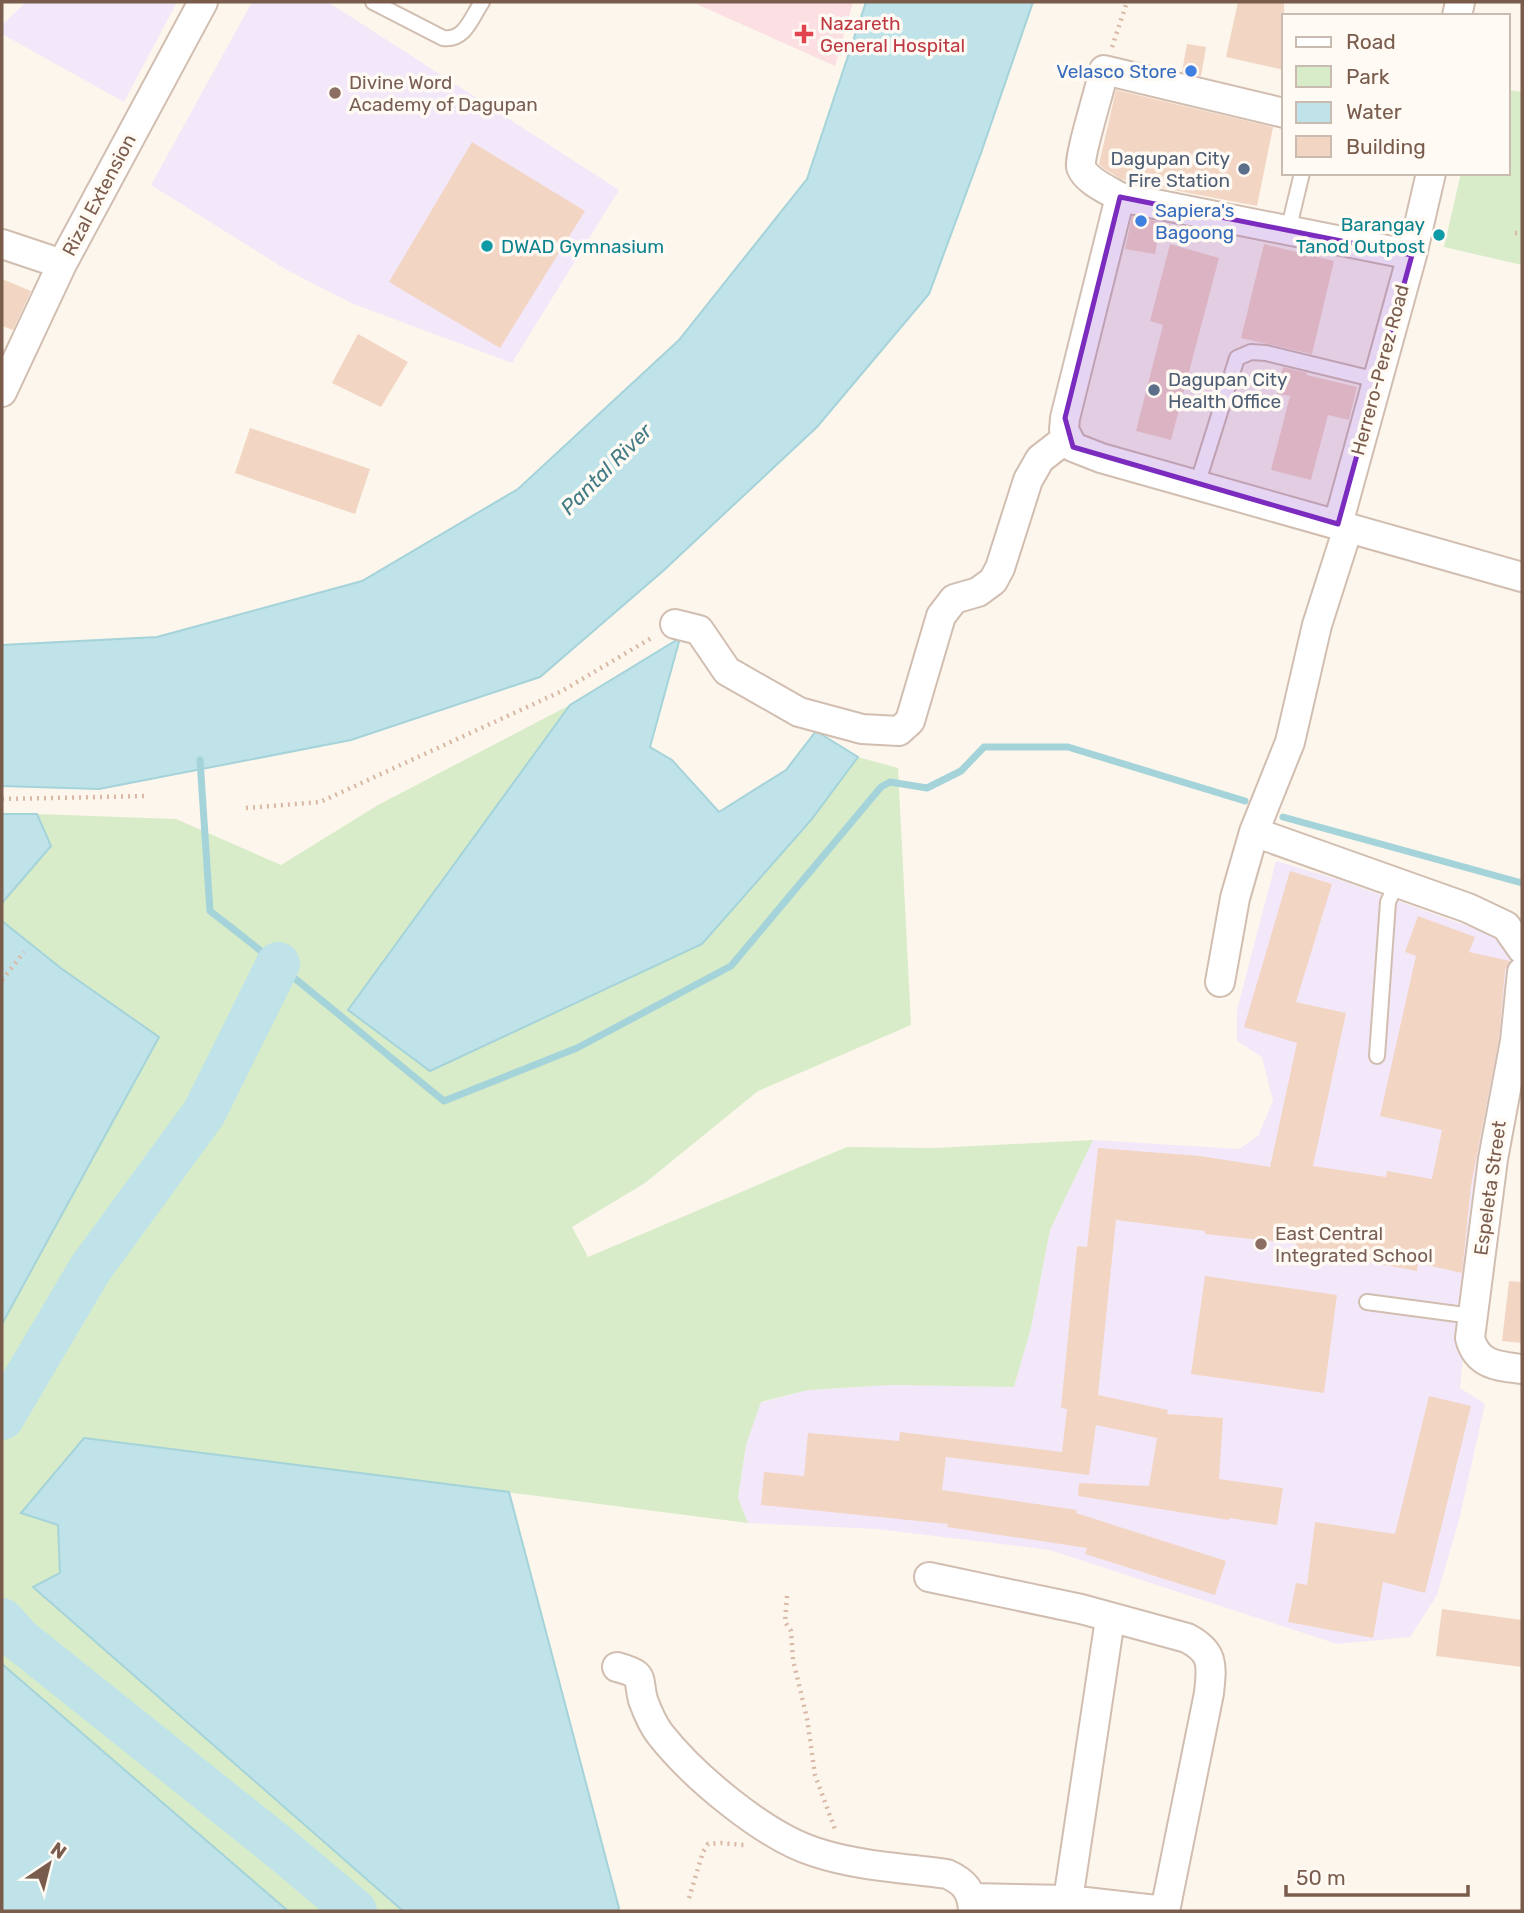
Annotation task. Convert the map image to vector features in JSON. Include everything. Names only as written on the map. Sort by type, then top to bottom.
[{"type":"street","name":"Rizal Extension","points":[[2,393],[62,264],[203,2]]},
{"type":"street","points":[[1282,113],[1104,70],[1080,158],[1081,167],[1087,176],[1120,197],[1412,255]]},
{"type":"street","name":"Herrero-Perez Road","points":[[1220,982],[1235,898],[1254,832],[1290,742],[1377,380],[1412,255],[1431,175]]},
{"type":"street","points":[[1120,197],[1065,418],[1067,438],[1073,447],[1085,454],[1522,577]]},
{"type":"street","points":[[2,244],[62,264]]},
{"type":"street","points":[[675,624],[699,630],[727,671],[799,712],[862,729],[900,731],[910,721],[941,616],[954,599],[978,592],[993,581],[1028,480],[1040,459],[1067,438]]},
{"type":"street","points":[[1254,832],[1495,919],[1506,926],[1522,949]]},
{"type":"street","name":"Espeleta Street","points":[[1522,972],[1515,1041],[1493,1159],[1470,1338],[1473,1350],[1491,1364],[1522,1369]]},
{"type":"street","points":[[617,1667],[635,1673],[642,1682],[643,1699],[657,1731],[695,1773],[766,1828],[792,1844],[846,1861],[947,1874],[960,1880],[969,1890],[973,1905],[1068,1900],[1165,1911],[1209,1693],[1212,1664],[1199,1644],[1187,1638],[1026,1596],[929,1577]]},
{"type":"street","points":[[1068,1900],[1110,1619]]},
{"type":"lane","points":[[373,2],[443,38],[453,39],[461,35],[482,2]]},
{"type":"lane","points":[[1287,231],[1301,175]]},
{"type":"lane","points":[[1197,485],[1237,358],[1251,352],[1266,353],[1377,380]]},
{"type":"lane","points":[[1377,1056],[1388,902],[1397,883]]},
{"type":"lane","points":[[1367,1302],[1472,1316]]},
{"type":"path","points":[[1104,70],[1127,2]]},
{"type":"path","points":[[1515,233],[1522,234]]},
{"type":"path","points":[[246,808],[320,802],[562,691],[675,624]]},
{"type":"path","points":[[2,799],[148,796]]},
{"type":"path","points":[[2,980],[24,952]]},
{"type":"path","points":[[787,1596],[785,1622],[790,1631],[794,1669],[807,1718],[815,1775],[846,1861]]},
{"type":"path","points":[[689,1898],[708,1844],[754,1846],[766,1828]]},
{"type":"highlighted area","points":[[1120,197],[1412,255],[1338,524],[1073,447],[1065,418]]},
{"type":"shaded area","points":[[26,2],[177,2],[124,102],[2,34],[2,25]]},
{"type":"shaded area","name":"Divine Word Academy of Dagupan","points":[[252,2],[328,2],[619,190],[512,363],[351,303],[285,269],[151,185]]},
{"type":"shaded area","name":"Nazareth General Hospital","points":[[692,2],[853,2],[835,66]]},
{"type":"shaded area","name":"East Central Integrated School","points":[[1276,861],[1340,880],[1498,937],[1522,959],[1473,1258],[1460,1388],[1485,1404],[1459,1520],[1437,1595],[1410,1637],[1337,1644],[1050,1550],[877,1529],[748,1523],[738,1498],[746,1445],[760,1403],[808,1390],[890,1385],[1014,1387],[1031,1328],[1050,1230],[1093,1140],[1239,1149],[1258,1136],[1273,1101],[1262,1057],[1237,1041],[1237,1010]]},
{"type":"green space","points":[[1510,90],[1522,92],[1522,265],[1444,247],[1461,175],[1510,175]]},
{"type":"green space","points":[[570,705],[349,1009],[702,944],[811,820],[858,757],[898,768],[911,1025],[758,1091],[645,1183],[572,1227],[588,1257],[847,1147],[935,1148],[1093,1140],[1050,1230],[1031,1328],[1014,1387],[890,1385],[808,1390],[761,1402],[746,1445],[738,1498],[748,1523],[84,1438],[22,1512],[58,1524],[60,1573],[33,1587],[403,1911],[288,1911],[2,1664],[2,1324],[159,1038],[62,969],[2,921],[2,903],[51,846],[37,814],[176,819],[281,865],[378,805]]},
{"type":"water","name":"Pantal River","points":[[866,2],[1033,2],[929,294],[817,427],[663,571],[540,677],[351,740],[99,789],[2,786],[2,645],[157,637],[362,581],[518,489],[679,340],[807,179]]},
{"type":"water","points":[[680,638],[650,747],[672,760],[719,812],[786,770],[816,731],[858,757],[811,820],[702,944],[430,1071],[348,1010],[570,705]]},
{"type":"water","points":[[2,814],[37,814],[51,846],[2,903]]},
{"type":"water","points":[[2,921],[62,969],[159,1037],[2,1324]]},
{"type":"water","points":[[84,1438],[509,1492],[619,1908],[617,1911],[403,1911],[33,1587],[60,1573],[58,1525],[21,1513]]},
{"type":"water","points":[[2,1664],[288,1911],[2,1911]]},
{"type":"building","points":[[1238,2],[1284,2],[1282,70],[1226,57]]},
{"type":"building","points":[[1187,44],[1206,47],[1201,76],[1182,72]]},
{"type":"building","points":[[1116,90],[1273,127],[1257,206],[1136,183],[1121,179],[1103,168],[1099,164]]},
{"type":"building","name":"DWAD Gymnasium","points":[[472,142],[585,211],[500,348],[389,282]]},
{"type":"building","points":[[1132,216],[1161,222],[1155,254],[1125,249]]},
{"type":"building","points":[[1170,244],[1219,258],[1171,440],[1136,431],[1163,325],[1150,321]]},
{"type":"building","points":[[1264,244],[1334,261],[1312,354],[1241,338]]},
{"type":"building","points":[[2,279],[31,291],[13,330],[2,326]]},
{"type":"building","points":[[358,334],[408,362],[381,407],[332,383]]},
{"type":"building","points":[[1283,367],[1357,387],[1349,420],[1328,415],[1311,480],[1271,470],[1290,396],[1277,394]]},
{"type":"building","points":[[250,428],[370,469],[355,514],[235,473]]},
{"type":"building","points":[[1290,871],[1332,884],[1296,1002],[1346,1013],[1313,1166],[1386,1177],[1387,1171],[1432,1179],[1442,1130],[1380,1116],[1416,956],[1405,952],[1418,916],[1475,937],[1469,952],[1510,961],[1505,970],[1499,1039],[1471,1186],[1462,1273],[1418,1263],[1417,1271],[1296,1249],[1297,1244],[1205,1234],[1205,1231],[1116,1220],[1098,1395],[1168,1410],[1167,1414],[1223,1418],[1219,1479],[1283,1488],[1277,1525],[1078,1496],[1079,1483],[1149,1486],[1157,1438],[1096,1425],[1089,1475],[946,1457],[942,1490],[1077,1510],[1076,1513],[1226,1561],[1215,1595],[1085,1554],[1087,1548],[947,1527],[948,1524],[761,1505],[764,1472],[804,1476],[808,1433],[899,1441],[900,1432],[1062,1452],[1067,1409],[1061,1408],[1077,1246],[1087,1247],[1098,1148],[1200,1156],[1270,1167],[1297,1043],[1244,1027]]},
{"type":"building","points":[[1205,1276],[1337,1295],[1324,1393],[1191,1374]]},
{"type":"building","points":[[1509,1281],[1522,1282],[1522,1343],[1502,1341]]},
{"type":"building","points":[[1429,1396],[1471,1406],[1425,1593],[1383,1582],[1373,1638],[1288,1622],[1296,1583],[1307,1585],[1315,1522],[1395,1534]]},
{"type":"building","points":[[1442,1609],[1522,1620],[1522,1667],[1436,1656]]},
{"type":"waterway","points":[[200,760],[210,911],[444,1101],[577,1048],[731,966],[881,787],[890,782],[927,788],[961,771],[984,747],[1068,747],[1245,801]]},
{"type":"waterway","points":[[1283,817],[1522,883]]},
{"type":"waterway","points":[[2,1418],[90,1269],[204,1113],[278,964]]},
{"type":"waterway","points":[[2,1620],[20,1640],[355,1911]]},
{"type":"place","name":"Nazareth General Hospital","points":[[804,34]]},
{"type":"place","name":"Velasco Store","points":[[1191,71]]},
{"type":"place","name":"Divine Word Academy of Dagupan","points":[[335,93]]},
{"type":"place","name":"Dagupan City Fire Station","points":[[1244,169]]},
{"type":"place","name":"Sapiera's Bagoong","points":[[1141,221]]},
{"type":"place","name":"Barangay Tanod Outpost","points":[[1439,235]]},
{"type":"place","name":"DWAD Gymnasium","points":[[487,246]]},
{"type":"place","name":"Dagupan City Health Office","points":[[1154,390]]},
{"type":"place","name":"East Central Integrated School","points":[[1261,1244]]}]
